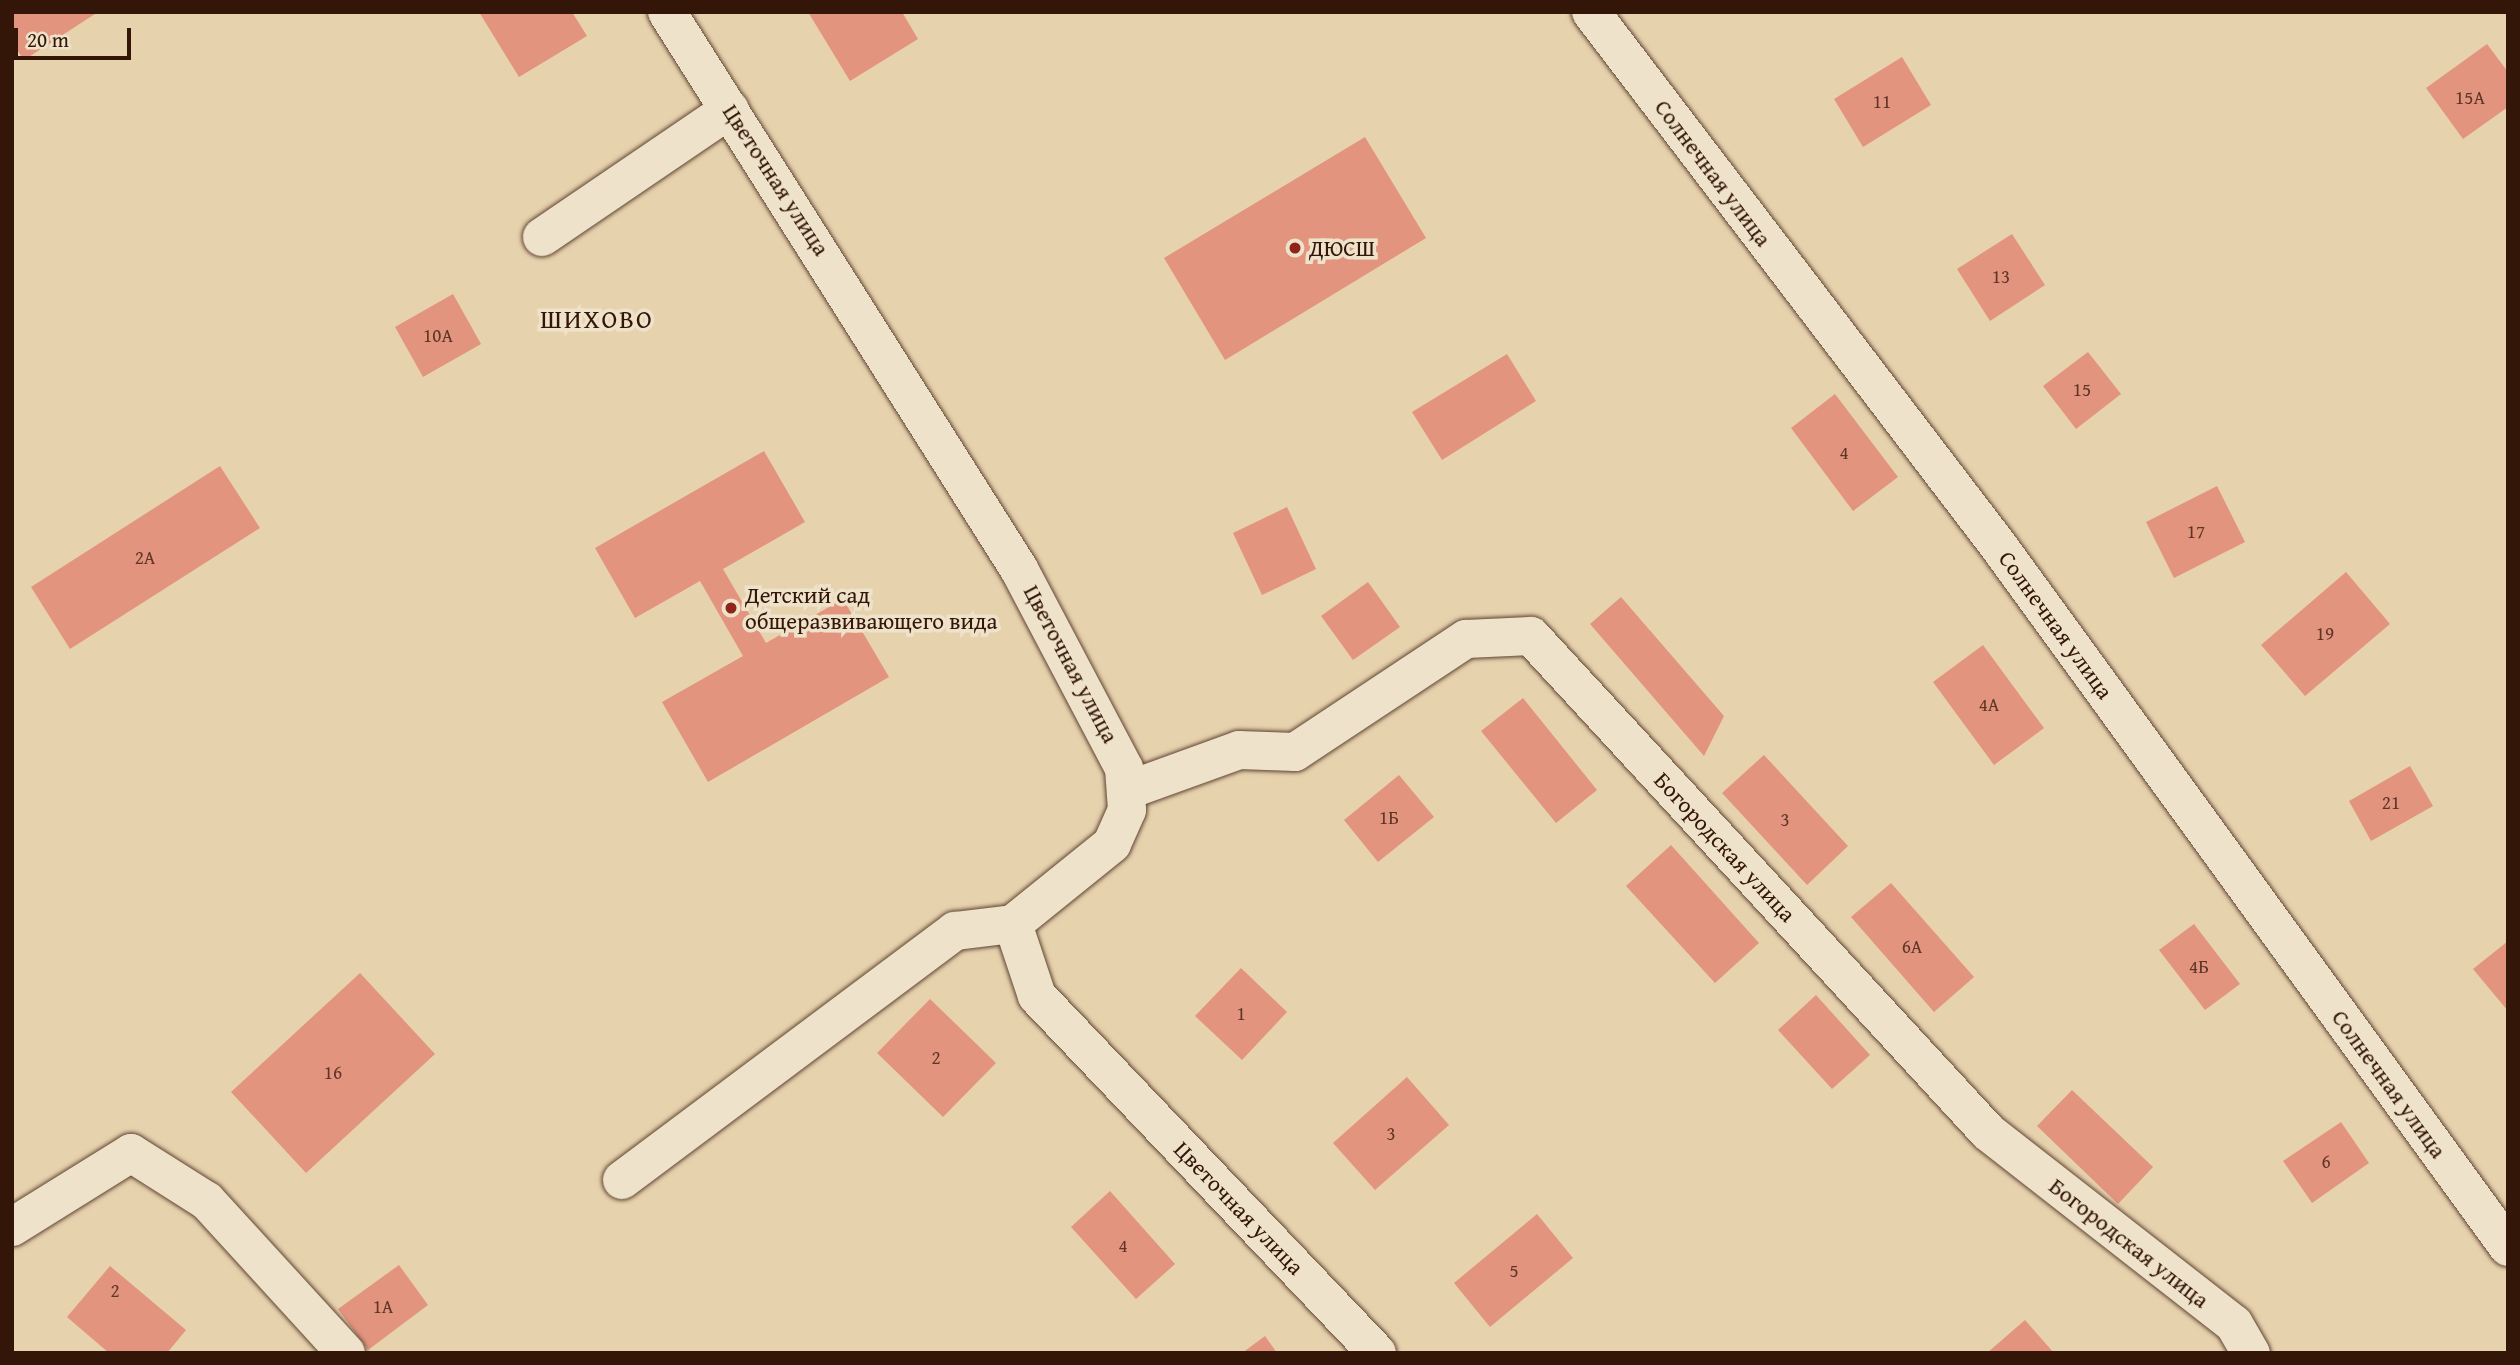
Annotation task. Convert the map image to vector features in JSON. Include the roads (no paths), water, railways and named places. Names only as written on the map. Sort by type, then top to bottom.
[{"type":"street","name":"Цветочная улица","points":[[667,12],[1019,569],[1103,717],[1124,768],[1127,810],[1112,844],[1013,924],[1037,996],[1377,1353]]},
{"type":"street","name":"Солнечная улица","points":[[1591,12],[2000,548],[2508,1247]]},
{"type":"street","points":[[542,237],[730,109]]},
{"type":"street","name":"Богородская улица","points":[[1126,791],[1239,750],[1295,752],[1466,639],[1531,636],[1988,1132],[2234,1324],[2251,1353]]},
{"type":"street","points":[[622,1180],[954,931],[1013,924]]},
{"type":"street","points":[[12,1227],[131,1153],[208,1200],[346,1353]]},
{"type":"place","name":"ДЮСШ","points":[[1295,248]]},
{"type":"place","name":"Детский сад общеразвивающего вида","points":[[731,608]]},
{"type":"district","name":"ШИХОВО","points":[[597,319]]}]
